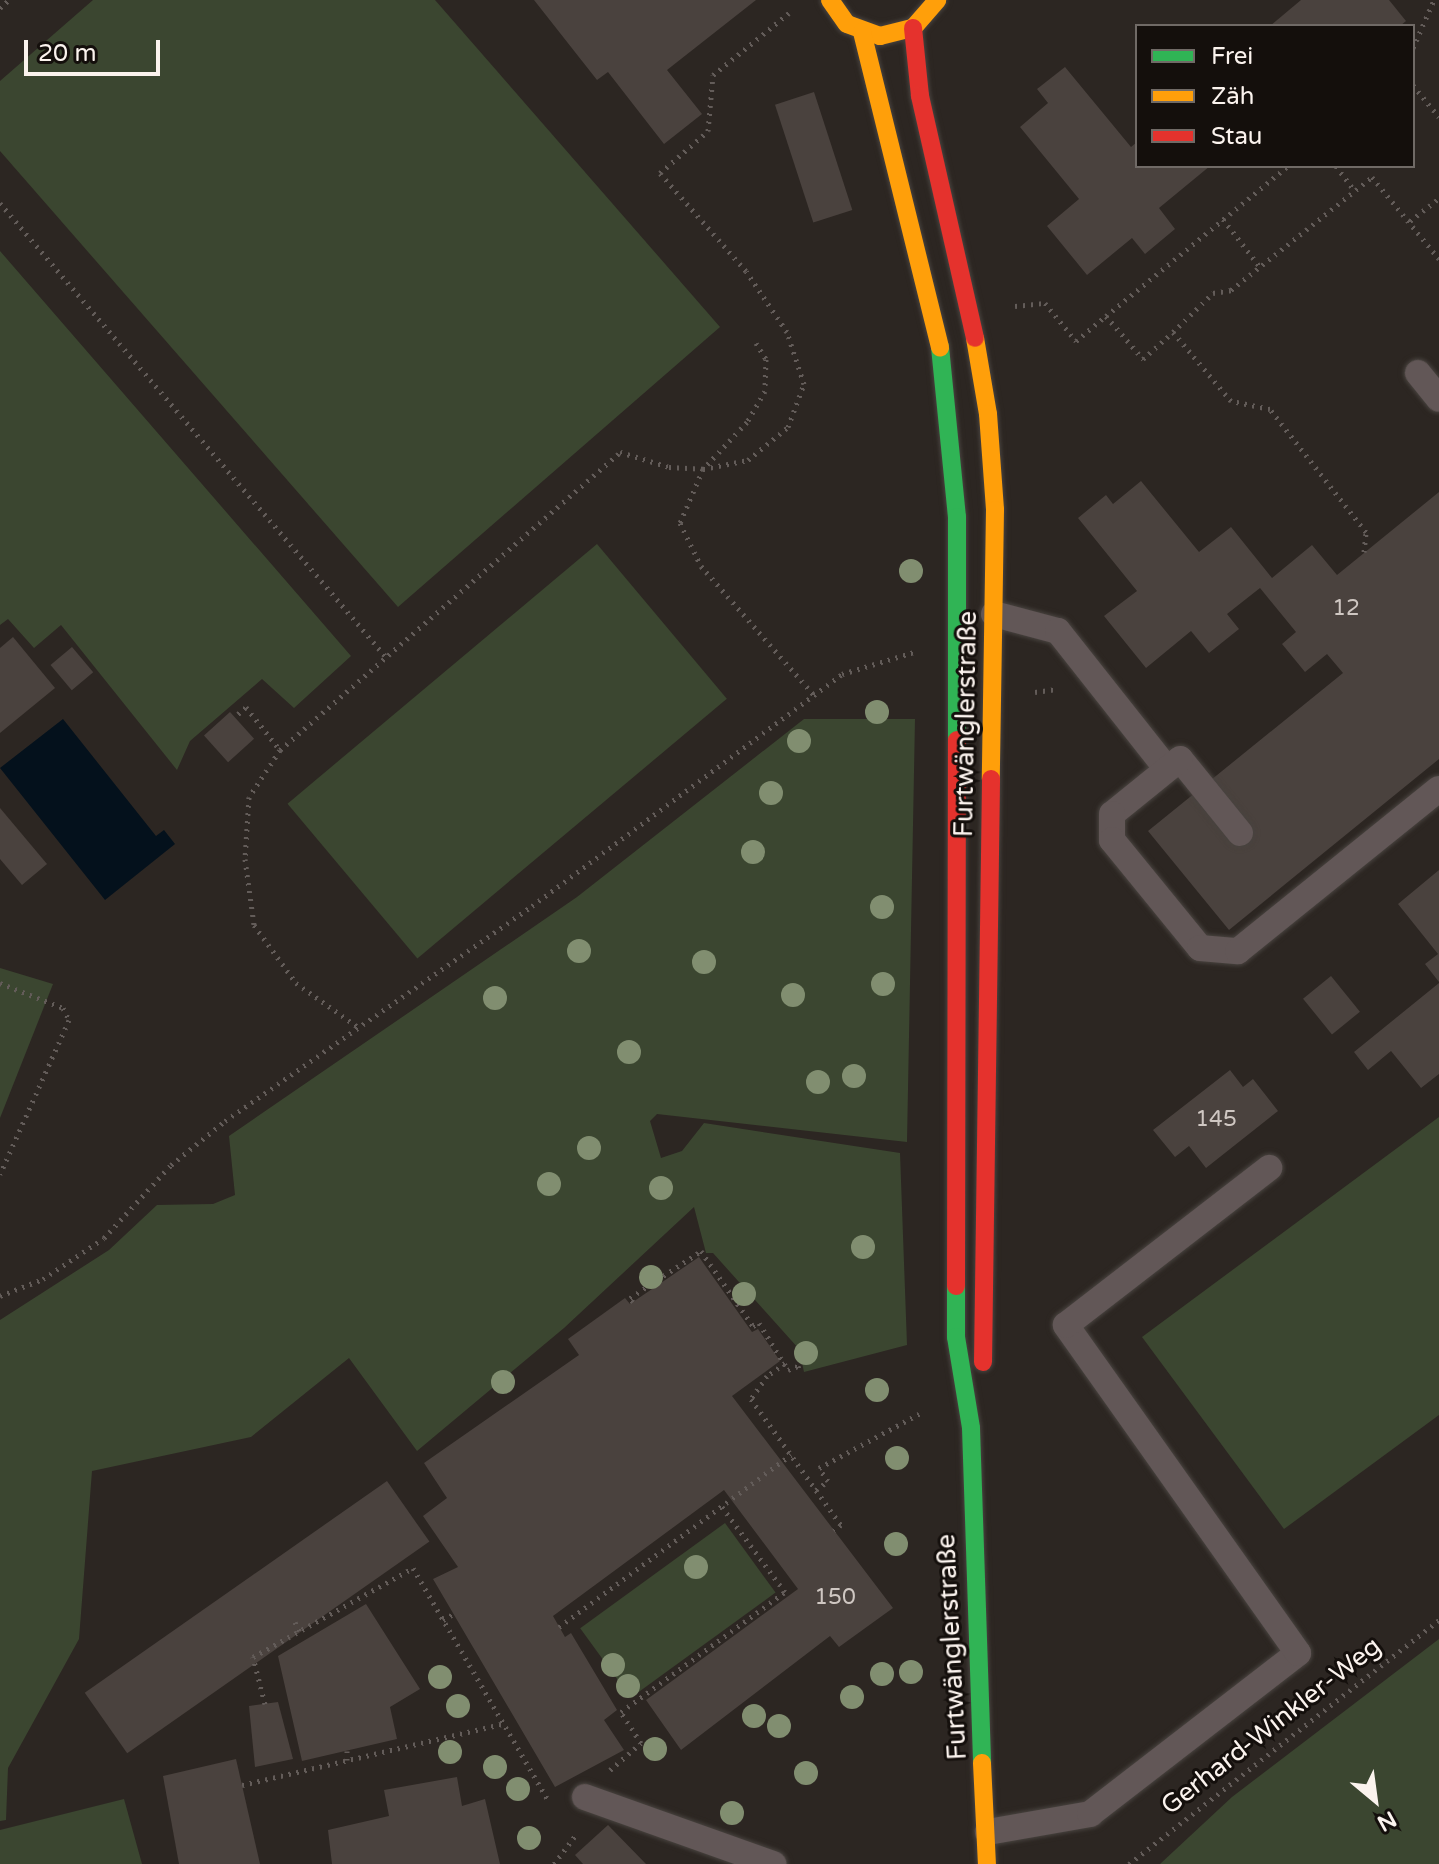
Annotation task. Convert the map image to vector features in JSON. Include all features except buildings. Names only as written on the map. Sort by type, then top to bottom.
[{"type":"main road","points":[[830,0],[847,24],[880,36],[913,28],[937,0]]},
{"type":"main road","name":"Furtwänglerstraße","points":[[913,28],[920,96],[971,313],[988,414],[995,510],[986,1336],[971,1428]]},
{"type":"main road","name":"Furtwänglerstraße","points":[[862,32],[937,321],[957,517],[955,1321],[971,1428],[973,1606],[988,1832],[987,1864]]},
{"type":"lane","points":[[1418,373],[1439,399]]},
{"type":"lane","points":[[994,614],[1058,631],[1167,769]]},
{"type":"lane","points":[[1240,833],[1180,759],[1112,814],[1112,840],[1200,948],[1238,951],[1439,789]]},
{"type":"lane","points":[[988,1832],[1090,1814],[1298,1653],[1066,1325],[1269,1168]]},
{"type":"lane","points":[[585,1797],[773,1864]]},
{"type":"path","points":[[0,8],[9,0]]},
{"type":"path","points":[[1415,43],[1434,0]]},
{"type":"path","points":[[358,1027],[296,983],[254,925],[245,859],[249,797],[280,750],[620,452],[669,467],[703,469],[748,460],[788,427],[804,384],[787,332],[746,271],[660,173],[708,131],[713,75],[783,18]]},
{"type":"path","points":[[1415,87],[1439,117]]},
{"type":"path","points":[[1022,304],[1045,303],[1076,341],[1286,168]]},
{"type":"path","points":[[1338,168],[1355,191]]},
{"type":"path","points":[[1106,316],[1143,359],[1213,293],[1231,290],[1372,177],[1439,259]]},
{"type":"path","points":[[1410,221],[1439,198]]},
{"type":"path","points":[[0,203],[386,657]]},
{"type":"path","points":[[1223,219],[1260,267]]},
{"type":"path","points":[[1173,332],[1231,401],[1270,409],[1366,532],[1364,552]]},
{"type":"path","points":[[756,343],[766,359],[765,391],[747,422],[703,469],[680,523],[701,566],[814,695]]},
{"type":"path","points":[[0,1296],[43,1279],[104,1238],[193,1147],[532,906],[842,674],[912,652],[959,650]]},
{"type":"path","points":[[238,714],[246,707],[280,750]]},
{"type":"path","points":[[0,983],[63,1008],[69,1020],[0,1174]]},
{"type":"path","points":[[633,1302],[630,1298],[701,1251],[788,1370],[798,1366],[800,1373]]},
{"type":"path","points":[[785,1363],[767,1376],[751,1399],[841,1525],[834,1530]]},
{"type":"path","points":[[816,1490],[828,1481],[819,1468],[919,1414]]},
{"type":"path","points":[[559,1627],[791,1455]]},
{"type":"path","points":[[265,1704],[253,1657],[413,1568],[550,1804],[585,1797],[641,1743],[621,1712],[785,1592],[722,1507]]},
{"type":"path","points":[[443,1620],[453,1614]]},
{"type":"path","name":"Gerhard-Winkler-Weg","points":[[1129,1864],[1439,1620]]},
{"type":"path","points":[[295,1622],[299,1631]]},
{"type":"path","points":[[242,1785],[503,1724]]},
{"type":"path","points":[[347,1751],[347,1760]]},
{"type":"green space","points":[[93,0],[435,0],[720,327],[398,607],[0,151],[0,81]]},
{"type":"green space","points":[[0,251],[351,656],[294,708],[262,679],[190,741],[177,770],[61,625],[34,648],[8,619],[0,625]]},
{"type":"green space","points":[[597,544],[727,699],[417,958],[288,804]]},
{"type":"green space","points":[[804,719],[915,719],[907,1142],[657,1114],[650,1121],[661,1158],[682,1151],[704,1123],[900,1153],[907,1345],[804,1372],[799,1349],[713,1253],[706,1253],[694,1207],[564,1328],[417,1451],[349,1358],[251,1437],[92,1471],[79,1639],[8,1768],[6,1820],[0,1821],[0,1320],[109,1250],[157,1205],[213,1204],[235,1195],[229,1136],[577,897]]},
{"type":"green space","points":[[0,968],[53,984],[0,1118]]},
{"type":"green space","points":[[1439,1117],[1439,1415],[1284,1529],[1142,1337]]},
{"type":"green space","points":[[725,1523],[776,1593],[631,1698],[580,1628]]},
{"type":"green space","points":[[1439,1639],[1439,1864],[1160,1864],[1232,1797]]},
{"type":"green space","points":[[124,1799],[142,1864],[0,1864],[0,1830]]},
{"type":"water","points":[[63,719],[156,836],[164,830],[175,844],[105,900],[0,768]]},
{"type":"traffic: fast","points":[[940,347],[957,517],[957,740]]},
{"type":"traffic: fast","points":[[956,1286],[956,1337],[971,1428],[982,1763]]},
{"type":"traffic: slow","points":[[830,0],[847,24],[880,36],[913,28],[937,0]]},
{"type":"traffic: slow","points":[[862,32],[940,347]]},
{"type":"traffic: slow","points":[[975,338],[988,414],[995,510],[991,779]]},
{"type":"traffic: slow","points":[[982,1763],[987,1864]]},
{"type":"traffic: jam","points":[[913,28],[920,96],[975,338]]},
{"type":"traffic: jam","points":[[956,1286],[957,740]]},
{"type":"traffic: jam","points":[[983,1362],[991,779]]}]
